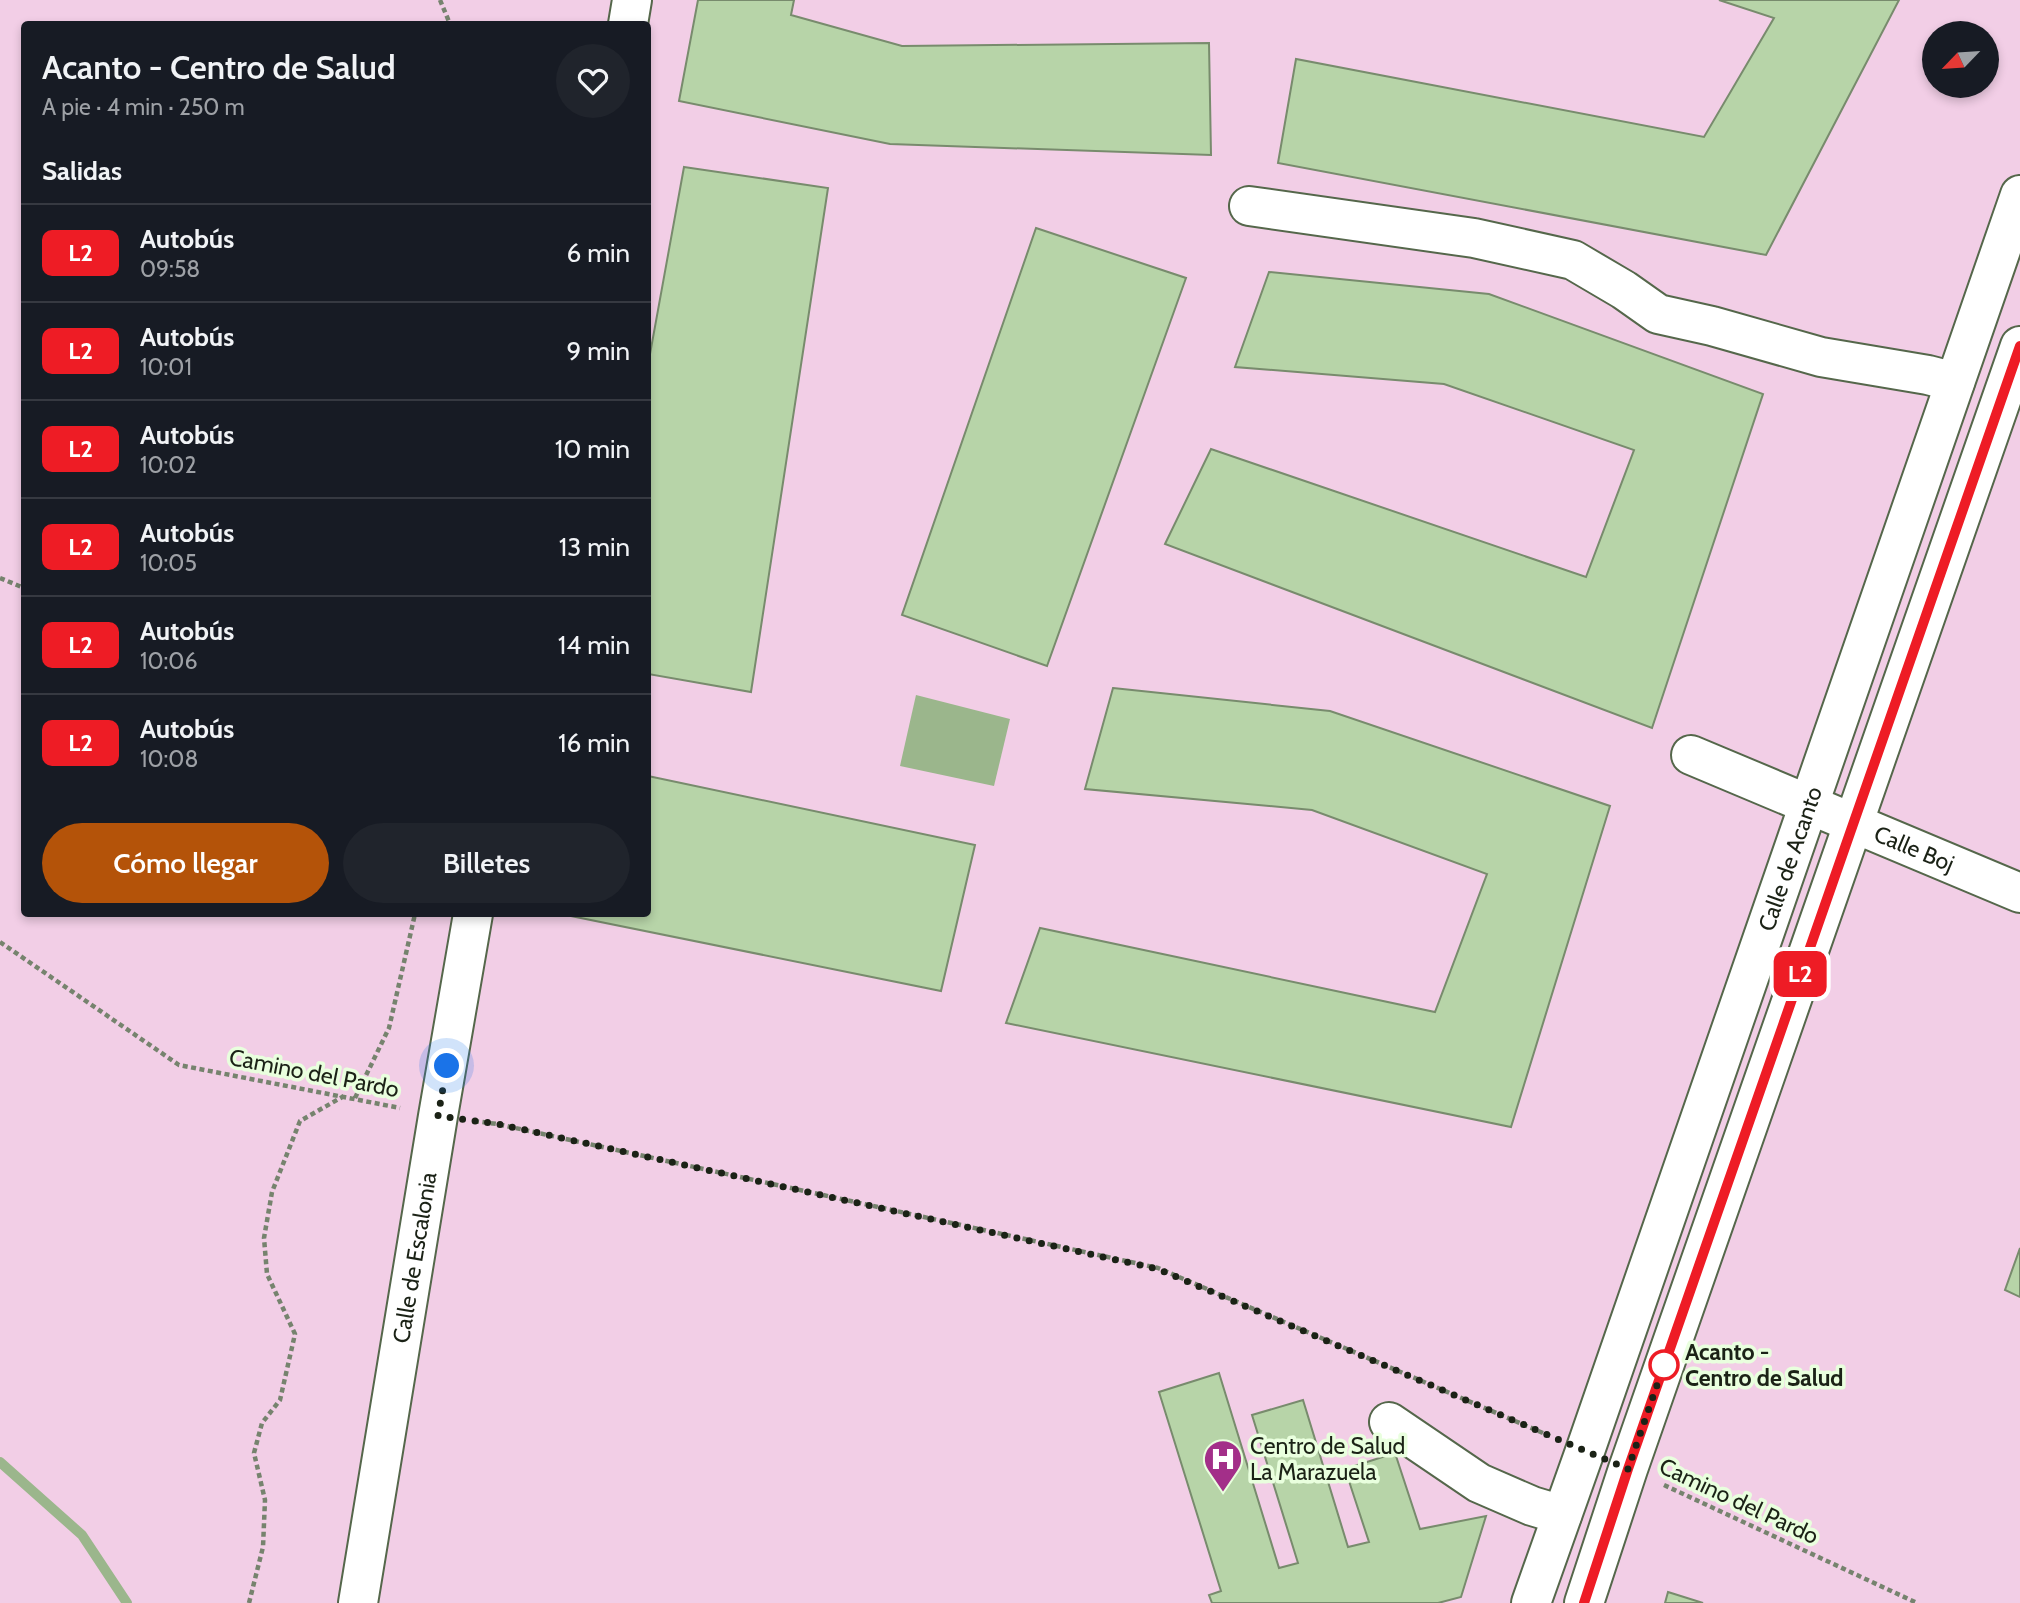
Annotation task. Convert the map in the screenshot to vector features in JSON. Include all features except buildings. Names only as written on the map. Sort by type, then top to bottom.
[{"type":"street","points":[[628,21],[632,0]]},
{"type":"street","name":"Calle de Acanto","points":[[1531,1603],[2020,195]]},
{"type":"street","points":[[1249,206],[1474,238],[1573,260],[1658,314],[1712,326],[1821,357],[1955,382]]},
{"type":"street","name":"Calle de Acanto","points":[[1584,1603],[1853,822],[2018,356]]},
{"type":"street","name":"Calle Boj","points":[[1691,755],[2020,893]]},
{"type":"street","name":"Calle de Escalonia","points":[[358,1603],[472,917]]},
{"type":"street","points":[[1389,1422],[1479,1483],[1532,1506],[1562,1515]]},
{"type":"path","points":[[440,0],[449,21]]},
{"type":"path","points":[[0,578],[21,588]]},
{"type":"path","points":[[354,1098],[389,1028],[414,917]]},
{"type":"path","name":"Camino del Pardo","points":[[0,942],[179,1065],[438,1116],[498,1124],[1158,1269],[1585,1451]]},
{"type":"path","points":[[249,1603],[263,1547],[265,1500],[254,1452],[262,1423],[279,1400],[295,1334],[267,1274],[264,1238],[272,1192],[300,1121],[344,1096]]},
{"type":"path","name":"Camino del Pardo","points":[[1628,1469],[1917,1603]]},
{"type":"shaded area","points":[[0,0],[2020,0],[2020,1603],[0,1603]]},
{"type":"shaded area","points":[[916,695],[1010,719],[994,786],[900,766]]},
{"type":"waterway","points":[[0,1462],[82,1535],[127,1603]]},
{"type":"bus line","name":"L2","points":[[1584,1603],[1628,1469],[2020,346]]},
{"type":"place","name":"Acanto - Centro de Salud","points":[[1664,1365]]},
{"type":"place","name":"Centro de Salud La Marazuela","points":[[1223,1493]]},
{"type":"route","points":[[447,1066],[438,1116],[498,1124],[1158,1269],[1628,1469],[1664,1365]]}]
